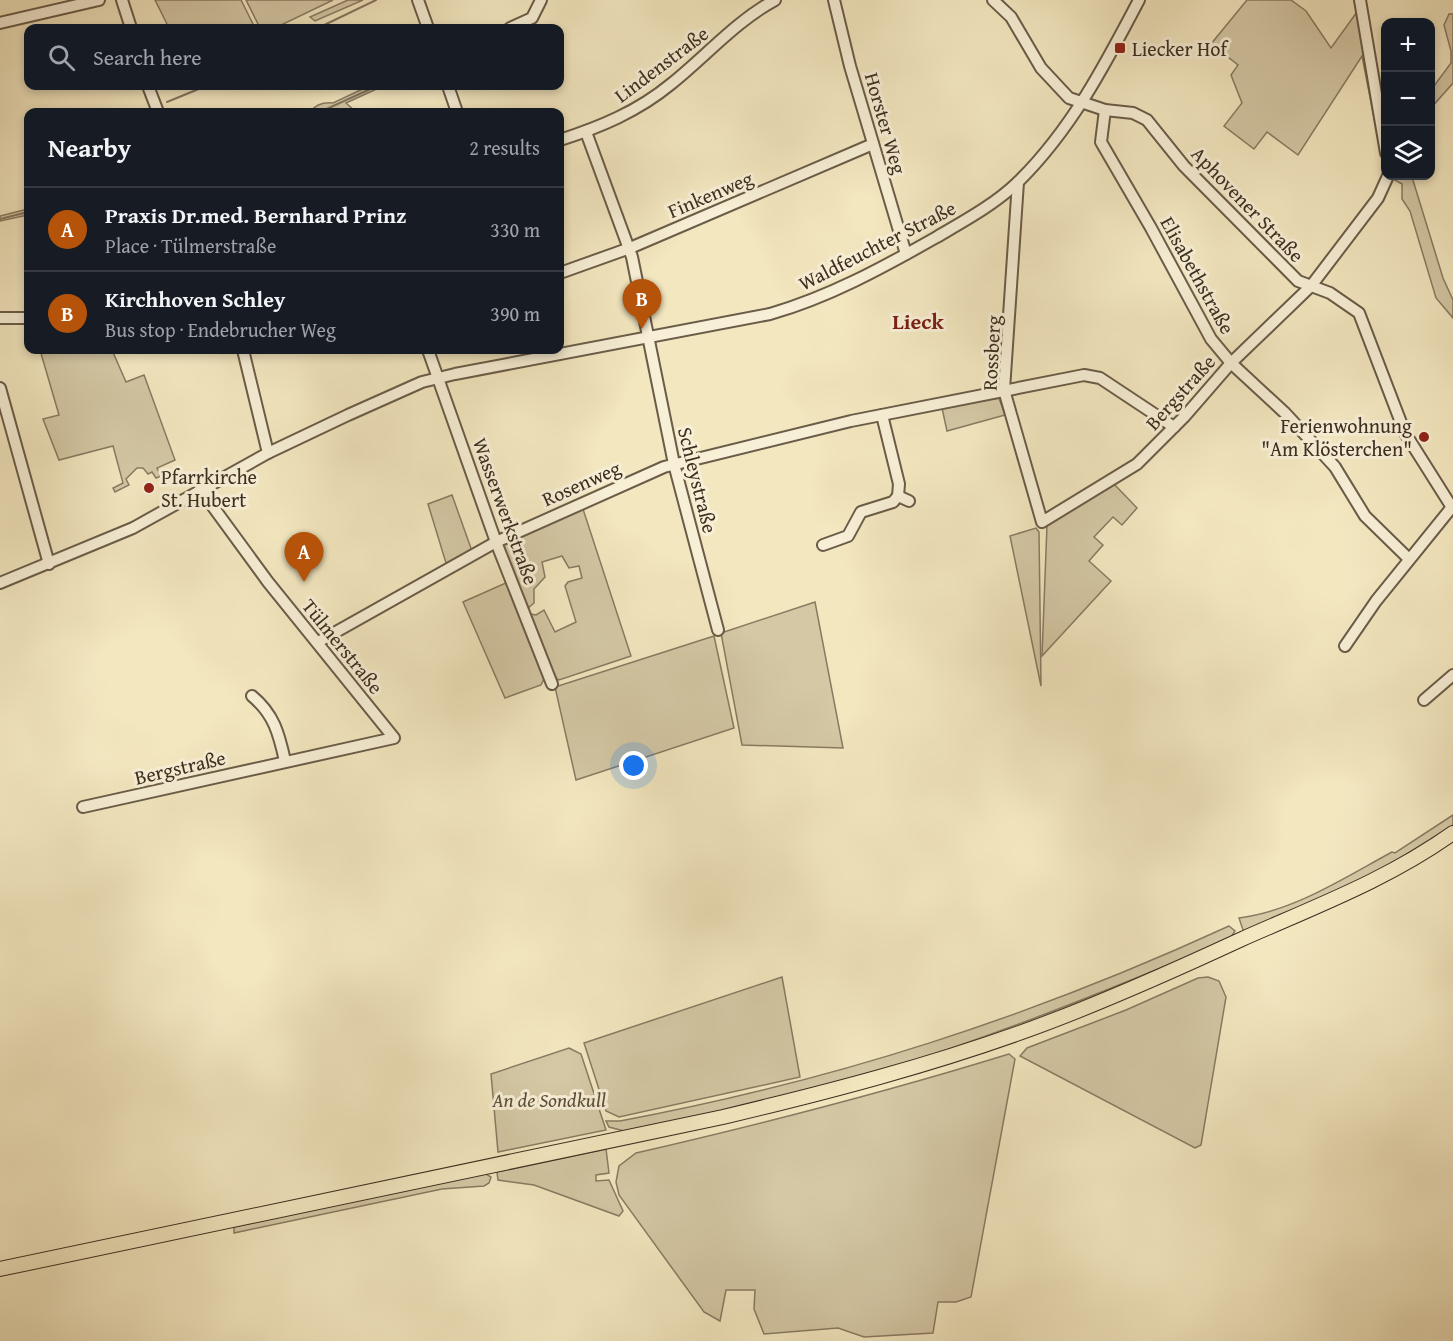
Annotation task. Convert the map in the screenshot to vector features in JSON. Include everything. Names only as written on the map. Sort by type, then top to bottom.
[{"type":"main road","points":[[0,1269],[723,1117],[805,1098],[939,1060],[1055,1019],[1186,965],[1359,887],[1453,833]]},
{"type":"street","points":[[0,23],[99,0]]},
{"type":"street","points":[[122,0],[130,24]]},
{"type":"street","points":[[418,0],[427,24]]},
{"type":"street","points":[[519,24],[532,18],[541,0]]},
{"type":"street","name":"Lindenstraße","points":[[564,139],[586,132],[629,113],[775,0]]},
{"type":"street","name":"Horster Weg","points":[[834,0],[906,254]]},
{"type":"street","points":[[993,0],[1005,3],[1055,86],[1069,98],[1082,103]]},
{"type":"street","name":"Waldfeuchter Straße","points":[[0,583],[133,528],[268,453],[358,410],[439,377],[648,339],[801,305],[837,291],[973,216],[1018,182],[1057,138],[1082,103],[1104,67],[1139,0]]},
{"type":"street","points":[[1360,0],[1381,126]]},
{"type":"street","points":[[150,90],[156,108]]},
{"type":"street","points":[[449,90],[456,108]]},
{"type":"street","name":"Aphovener Straße","points":[[1082,103],[1105,110],[1133,113],[1147,120],[1184,166],[1298,281],[1330,293],[1359,313],[1405,433],[1453,508]]},
{"type":"street","name":"Elisabethstraße","points":[[1105,110],[1101,126],[1101,142],[1211,339],[1231,363],[1285,413],[1335,467],[1365,516],[1409,559]]},
{"type":"street","name":"Schleystraße","points":[[586,132],[630,248],[674,464],[718,630]]},
{"type":"street","name":"Finkenweg","points":[[564,272],[630,248],[873,144]]},
{"type":"street","name":"Bergstraße","points":[[1042,522],[1137,464],[1174,427],[1231,363],[1311,286],[1378,198],[1386,180]]},
{"type":"street","name":"Rossberg","points":[[1018,182],[1004,390],[1042,522]]},
{"type":"street","points":[[0,318],[24,318]]},
{"type":"street","points":[[244,354],[268,453]]},
{"type":"street","name":"Wasserwerkstraße","points":[[430,354],[496,542],[552,684]]},
{"type":"street","name":"Rosenweg","points":[[318,642],[496,542],[622,484],[674,464],[882,415],[1063,377],[1096,376],[1174,427]]},
{"type":"street","points":[[0,388],[49,564]]},
{"type":"street","points":[[824,545],[848,536],[861,512],[893,502],[898,496],[899,484],[882,415]]},
{"type":"street","name":"Tülmerstraße","points":[[200,489],[262,575],[394,738]]},
{"type":"street","points":[[898,496],[909,501]]},
{"type":"street","points":[[1345,646],[1409,559],[1453,508]]},
{"type":"street","points":[[1424,700],[1453,675]]},
{"type":"street","points":[[252,696],[263,705],[277,725],[285,761]]},
{"type":"street","name":"Bergstraße","points":[[83,807],[394,738]]},
{"type":"green space","points":[[155,0],[241,0],[253,24],[167,24]]},
{"type":"green space","points":[[246,0],[333,0],[283,24],[258,24]]},
{"type":"green space","points":[[348,0],[363,0],[315,21],[310,17]]},
{"type":"green space","points":[[1247,0],[1291,0],[1306,11],[1331,48],[1357,12],[1377,133],[1362,56],[1298,155],[1267,132],[1254,149],[1224,126],[1242,103],[1231,75],[1238,65],[1211,44]]},
{"type":"green space","points":[[1449,14],[1453,14],[1453,83],[1435,103],[1435,85],[1451,63],[1451,51],[1444,25]]},
{"type":"green space","points":[[361,90],[374,90],[346,103],[352,108],[314,108],[320,104],[333,103]]},
{"type":"green space","points":[[1395,180],[1413,180],[1443,278],[1453,300],[1453,318],[1436,298],[1410,211],[1402,199],[1402,184]]},
{"type":"green space","points":[[24,210],[24,216],[0,221],[0,216]]},
{"type":"green space","points":[[41,354],[114,354],[126,382],[144,375],[175,460],[157,468],[161,476],[156,478],[152,472],[148,474],[143,468],[137,468],[126,479],[129,485],[115,492],[113,488],[123,483],[113,446],[59,460],[43,419],[59,415]]},
{"type":"green space","points":[[999,398],[1005,415],[947,431],[942,408]]},
{"type":"green space","points":[[1113,483],[1137,508],[1122,525],[1113,517],[1094,537],[1103,545],[1089,561],[1111,581],[1042,656],[1047,525]]},
{"type":"green space","points":[[452,495],[472,551],[446,563],[428,504]]},
{"type":"green space","points":[[582,506],[631,656],[559,680],[555,678],[530,614],[536,615],[544,610],[555,632],[576,622],[565,586],[568,582],[582,578],[579,566],[569,568],[562,556],[542,562],[545,577],[534,589],[534,603],[527,609],[501,545]]},
{"type":"green space","points":[[1036,528],[1039,532],[1041,686],[1010,536]]},
{"type":"green space","points":[[508,582],[545,677],[541,685],[505,698],[463,602]]},
{"type":"green space","points":[[815,602],[843,748],[742,745],[721,633]]},
{"type":"green space","points":[[714,636],[734,728],[576,780],[555,687]]},
{"type":"green space","points":[[1453,815],[1453,825],[1378,872],[1243,930],[1239,918],[1279,908],[1318,892],[1392,852],[1395,853]]},
{"type":"green space","points":[[1229,926],[1235,931],[1230,939],[1048,1013],[911,1062],[805,1092],[624,1131],[609,1127],[606,1121],[620,1121],[699,1105],[778,1086],[930,1043],[1080,989]]},
{"type":"green space","points":[[782,977],[800,1077],[619,1117],[606,1111],[584,1043]]},
{"type":"green space","points":[[1208,977],[1219,981],[1226,997],[1201,1145],[1195,1148],[1020,1056],[1027,1048],[1126,1010],[1198,978]]},
{"type":"green space","name":"An de Sondkull","points":[[569,1048],[581,1054],[606,1130],[498,1152],[491,1074]]},
{"type":"green space","points":[[1009,1054],[1015,1059],[971,1297],[956,1302],[938,1302],[933,1333],[864,1337],[838,1328],[764,1334],[754,1309],[755,1290],[726,1290],[720,1321],[704,1312],[619,1195],[616,1182],[619,1166],[636,1153],[824,1107]]},
{"type":"green space","points":[[606,1149],[609,1173],[596,1175],[596,1181],[609,1180],[623,1211],[619,1216],[534,1185],[498,1180],[497,1172]]},
{"type":"green space","points":[[483,1172],[491,1177],[489,1183],[484,1186],[442,1189],[234,1233],[234,1227]]},
{"type":"waterway","points":[[326,24],[376,0]]},
{"type":"waterway","points":[[167,102],[196,90]]},
{"type":"waterway","points":[[329,108],[368,90]]},
{"type":"waterway","points":[[0,219],[24,213]]},
{"type":"place","name":"Liecker Hof","points":[[1120,48]]},
{"type":"place","name":"Kirchhoven Schley","points":[[642,329]]},
{"type":"place","name":"Ferienwohnung \"Am Klösterchen\"","points":[[1424,437]]},
{"type":"place","name":"Pfarrkirche St. Hubert","points":[[149,488]]},
{"type":"place","name":"Praxis Dr.med. Bernhard Prinz","points":[[304,582]]},
{"type":"district","name":"Lieck","points":[[918,321]]}]
